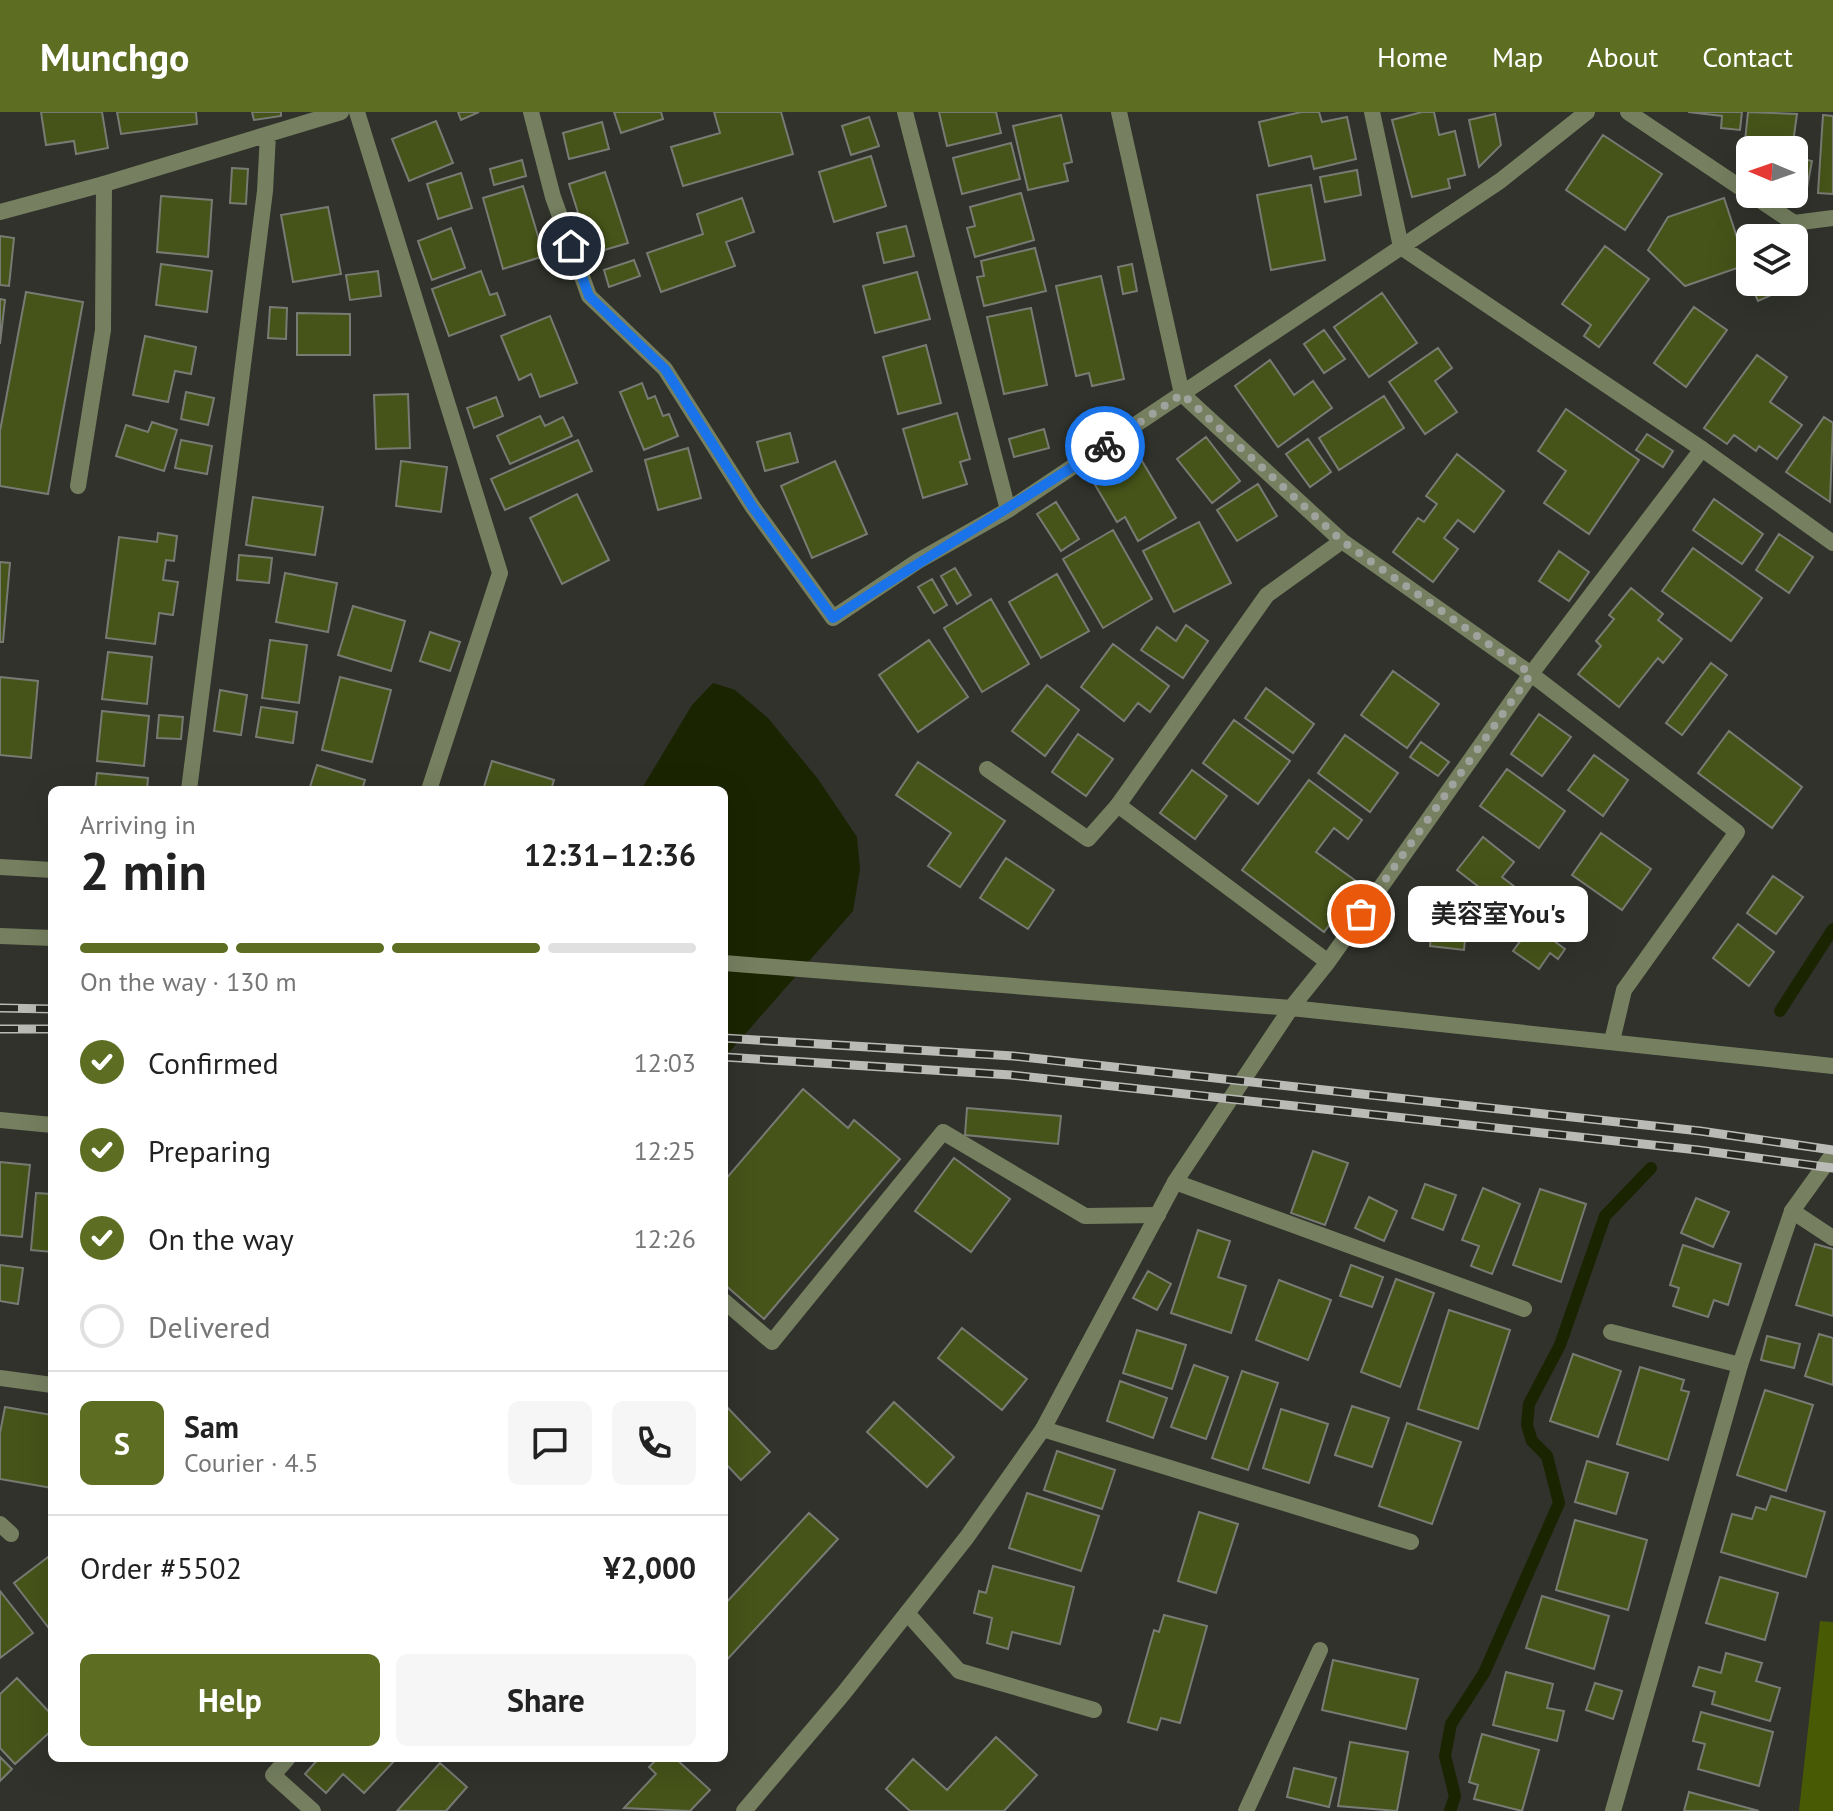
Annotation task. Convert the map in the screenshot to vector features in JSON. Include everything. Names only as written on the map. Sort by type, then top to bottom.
[{"type":"street","points":[[0,212],[341,112]]},
{"type":"street","points":[[357,112],[500,573],[430,786]]},
{"type":"street","points":[[531,112],[553,197],[589,296],[665,369],[752,506],[833,618],[918,561],[1008,510],[1500,181],[1587,112]]},
{"type":"street","points":[[905,112],[1008,510]]},
{"type":"street","points":[[1119,112],[1182,394],[1342,541],[1531,674],[1737,832],[1624,990],[1612,1041]]},
{"type":"street","points":[[1372,112],[1401,247],[1702,449],[1833,543]]},
{"type":"street","points":[[1628,112],[1736,185]]},
{"type":"street","points":[[190,786],[265,191],[268,134]]},
{"type":"street","points":[[78,486],[103,330],[104,184]]},
{"type":"street","points":[[1771,208],[1794,223],[1833,218]]},
{"type":"street","points":[[744,1811],[967,1537],[1043,1429],[1175,1182],[1291,1008],[1328,962],[1531,674],[1702,449]]},
{"type":"street","points":[[987,769],[1088,839],[1118,805],[1267,595],[1342,541]]},
{"type":"street","points":[[1118,805],[1328,962]]},
{"type":"street","points":[[0,867],[48,870]]},
{"type":"street","points":[[0,936],[48,938]]},
{"type":"street","points":[[728,963],[1291,1008],[1833,1066]]},
{"type":"street","points":[[0,1120],[48,1125]]},
{"type":"street","points":[[728,1304],[772,1342],[943,1132],[1085,1216],[1158,1215]]},
{"type":"street","points":[[1613,1811],[1740,1365],[1792,1211],[1833,1154]]},
{"type":"street","points":[[1175,1182],[1524,1309]]},
{"type":"street","points":[[1792,1211],[1833,1238]]},
{"type":"street","points":[[1611,1332],[1740,1365]]},
{"type":"street","points":[[0,1378],[48,1384]]},
{"type":"street","points":[[1043,1429],[1411,1542]]},
{"type":"street","points":[[907,1613],[959,1671],[1094,1710]]},
{"type":"street","points":[[1246,1811],[1320,1650]]},
{"type":"street","points":[[284,1762],[273,1775],[313,1811]]},
{"type":"green space","points":[[1820,1621],[1833,1622],[1833,1811],[1799,1811]]},
{"type":"shaded area","points":[[713,683],[735,690],[768,718],[818,779],[857,837],[860,869],[853,911],[728,1053],[728,786],[643,786],[692,705]]},
{"type":"building","points":[[41,112],[102,112],[108,148],[76,154],[74,141],[46,145]]},
{"type":"building","points":[[117,112],[196,112],[197,124],[121,134]]},
{"type":"building","points":[[252,112],[281,112],[281,116],[254,120]]},
{"type":"building","points":[[458,112],[479,112],[461,120]]},
{"type":"building","points":[[614,112],[661,112],[663,119],[621,133]]},
{"type":"building","points":[[714,112],[781,112],[793,154],[683,186],[671,147],[720,133]]},
{"type":"building","points":[[939,112],[996,112],[1001,133],[947,146]]},
{"type":"building","points":[[1301,112],[1319,112],[1322,122],[1347,117],[1356,159],[1314,169],[1311,156],[1269,166],[1259,122]]},
{"type":"building","points":[[1434,112],[1439,135],[1455,131],[1465,175],[1448,179],[1450,188],[1412,197],[1392,120]]},
{"type":"building","points":[[1688,112],[1742,112],[1740,130],[1721,128],[1722,116]]},
{"type":"building","points":[[1748,112],[1797,114],[1794,136],[1746,136]]},
{"type":"building","points":[[1495,114],[1501,145],[1479,167],[1469,120]]},
{"type":"building","points":[[1061,115],[1072,162],[1064,164],[1068,181],[1028,190],[1013,126]]},
{"type":"building","points":[[1823,115],[1833,116],[1833,194],[1818,193]]},
{"type":"building","points":[[869,117],[879,146],[851,155],[842,126]]},
{"type":"building","points":[[436,121],[453,163],[409,181],[392,139]]},
{"type":"building","points":[[602,122],[609,149],[569,159],[563,133]]},
{"type":"building","points":[[1603,135],[1662,174],[1625,230],[1566,190]]},
{"type":"building","points":[[1011,143],[1020,179],[962,194],[953,158]]},
{"type":"building","points":[[871,156],[886,206],[834,222],[819,172]]},
{"type":"building","points":[[522,160],[526,176],[494,185],[490,169]]},
{"type":"building","points":[[1808,160],[1812,161],[1808,182]]},
{"type":"building","points":[[232,168],[248,169],[246,204],[230,203]]},
{"type":"building","points":[[1357,170],[1361,195],[1325,202],[1320,177]]},
{"type":"building","points":[[605,172],[628,243],[591,254],[569,184]]},
{"type":"building","points":[[461,173],[472,208],[438,219],[427,184]]},
{"type":"building","points":[[1311,185],[1325,260],[1271,270],[1257,195]]},
{"type":"building","points":[[523,186],[544,256],[503,269],[483,198]]},
{"type":"building","points":[[1021,193],[1034,240],[975,257],[967,228],[975,226],[970,207]]},
{"type":"building","points":[[161,196],[212,200],[208,257],[157,252]]},
{"type":"building","points":[[742,198],[754,232],[726,242],[735,266],[661,292],[647,253],[703,234],[697,214]]},
{"type":"building","points":[[1724,198],[1736,235],[1736,268],[1685,286],[1648,250],[1668,217]]},
{"type":"building","points":[[328,207],[341,274],[293,282],[281,215]]},
{"type":"building","points":[[906,226],[914,256],[884,263],[877,233]]},
{"type":"building","points":[[451,228],[465,268],[432,280],[418,241]]},
{"type":"building","points":[[0,236],[14,238],[9,286],[0,285]]},
{"type":"building","points":[[1605,246],[1649,279],[1599,347],[1584,336],[1591,325],[1562,304]]},
{"type":"building","points":[[1035,248],[1046,291],[984,306],[977,277],[984,276],[981,261]]},
{"type":"building","points":[[634,260],[640,276],[609,287],[604,270]]},
{"type":"building","points":[[161,264],[212,271],[207,312],[156,305]]},
{"type":"building","points":[[1132,264],[1137,291],[1123,294],[1118,267]]},
{"type":"building","points":[[378,271],[381,296],[350,300],[346,275]]},
{"type":"building","points":[[481,271],[490,295],[497,293],[505,315],[449,336],[432,289]]},
{"type":"building","points":[[917,272],[930,319],[875,333],[863,286]]},
{"type":"building","points":[[1101,276],[1124,379],[1092,386],[1089,373],[1076,376],[1056,286]]},
{"type":"building","points":[[26,292],[83,302],[48,494],[0,486],[0,431]]},
{"type":"building","points":[[1382,293],[1417,343],[1369,377],[1334,327]]},
{"type":"building","points":[[0,299],[5,300],[0,344]]},
{"type":"building","points":[[270,307],[287,308],[286,339],[268,338]]},
{"type":"building","points":[[1694,307],[1727,330],[1686,387],[1654,363]]},
{"type":"building","points":[[1031,308],[1047,385],[1004,394],[987,317]]},
{"type":"building","points":[[297,313],[350,314],[350,355],[297,355]]},
{"type":"building","points":[[550,316],[577,383],[540,397],[531,374],[519,380],[501,336]]},
{"type":"building","points":[[1324,330],[1345,359],[1324,373],[1304,344]]},
{"type":"building","points":[[145,336],[196,347],[191,374],[175,371],[168,402],[133,395]]},
{"type":"building","points":[[926,345],[941,403],[898,414],[883,357]]},
{"type":"building","points":[[1438,348],[1452,368],[1435,381],[1457,412],[1425,434],[1389,382]]},
{"type":"building","points":[[1757,355],[1787,377],[1770,402],[1802,425],[1777,459],[1759,446],[1756,451],[1734,435],[1727,444],[1704,428]]},
{"type":"building","points":[[1270,360],[1294,395],[1313,381],[1332,408],[1278,447],[1235,386]]},
{"type":"building","points":[[642,383],[648,399],[655,396],[663,416],[669,414],[678,436],[644,450],[620,392]]},
{"type":"building","points":[[186,392],[214,398],[208,425],[181,419]]},
{"type":"building","points":[[408,394],[410,448],[376,449],[374,395]]},
{"type":"building","points":[[1384,396],[1404,428],[1339,470],[1319,438]]},
{"type":"building","points":[[496,397],[503,416],[474,428],[467,408]]},
{"type":"building","points":[[1566,409],[1639,460],[1589,534],[1544,503],[1566,471],[1538,451]]},
{"type":"building","points":[[957,413],[970,459],[960,462],[967,484],[923,498],[903,429]]},
{"type":"building","points":[[540,416],[545,426],[563,417],[572,436],[510,464],[497,436]]},
{"type":"building","points":[[1824,417],[1833,423],[1830,502],[1786,472]]},
{"type":"building","points":[[152,422],[177,430],[164,471],[116,456],[126,425],[148,432]]},
{"type":"building","points":[[1044,429],[1049,448],[1014,457],[1009,439]]},
{"type":"building","points":[[790,433],[798,462],[765,471],[757,442]]},
{"type":"building","points":[[1647,434],[1673,451],[1663,467],[1636,450]]},
{"type":"building","points":[[1206,437],[1240,481],[1212,503],[1177,459]]},
{"type":"building","points":[[1308,439],[1331,472],[1310,487],[1286,454]]},
{"type":"building","points":[[181,440],[212,446],[207,474],[175,468]]},
{"type":"building","points":[[578,440],[592,471],[505,510],[491,479]]},
{"type":"building","points":[[688,448],[701,498],[658,510],[645,460]]},
{"type":"building","points":[[1457,454],[1504,491],[1474,532],[1458,520],[1444,538],[1458,549],[1433,582],[1393,552],[1418,518],[1424,522],[1437,504],[1426,496]]},
{"type":"building","points":[[1139,456],[1176,518],[1138,541],[1125,517],[1117,522],[1094,483]]},
{"type":"building","points":[[401,461],[447,467],[441,512],[396,506]]},
{"type":"building","points":[[835,461],[867,534],[812,558],[781,486]]},
{"type":"building","points":[[1258,484],[1277,516],[1237,541],[1217,510]]},
{"type":"building","points":[[577,494],[609,560],[562,584],[530,518]]},
{"type":"building","points":[[253,497],[323,507],[315,555],[246,545]]},
{"type":"building","points":[[1714,499],[1763,534],[1742,564],[1693,530]]},
{"type":"building","points":[[1056,502],[1079,539],[1061,551],[1037,514]]},
{"type":"building","points":[[1199,522],[1231,583],[1174,612],[1143,551]]},
{"type":"building","points":[[1113,530],[1152,599],[1103,628],[1063,559]]},
{"type":"building","points":[[158,533],[177,536],[174,561],[166,560],[163,580],[178,582],[173,615],[159,613],[155,644],[106,638],[119,537],[157,542]]},
{"type":"building","points":[[1779,534],[1813,557],[1789,593],[1756,570]]},
{"type":"building","points":[[1693,548],[1762,598],[1731,641],[1662,591]]},
{"type":"building","points":[[1559,551],[1589,572],[1569,601],[1539,581]]},
{"type":"building","points":[[239,555],[272,558],[269,583],[237,580]]},
{"type":"building","points":[[0,562],[10,563],[3,642],[0,642]]},
{"type":"building","points":[[955,568],[971,595],[957,604],[941,576]]},
{"type":"building","points":[[285,573],[337,583],[328,632],[276,622]]},
{"type":"building","points":[[1057,574],[1089,631],[1041,658],[1009,602]]},
{"type":"building","points":[[932,579],[947,605],[934,613],[918,587]]},
{"type":"building","points":[[1631,588],[1663,614],[1658,620],[1682,639],[1663,663],[1658,658],[1619,707],[1578,674],[1601,646],[1596,641],[1614,619],[1609,615]]},
{"type":"building","points":[[991,599],[1029,664],[982,692],[944,628]]},
{"type":"building","points":[[353,606],[405,621],[391,671],[338,655]]},
{"type":"building","points":[[1186,625],[1208,641],[1183,678],[1141,650],[1157,627],[1176,641]]},
{"type":"building","points":[[430,632],[460,642],[450,671],[420,661]]},
{"type":"building","points":[[270,640],[307,645],[299,703],[262,698]]},
{"type":"building","points":[[929,640],[968,697],[918,732],[879,675]]},
{"type":"building","points":[[1113,644],[1169,686],[1150,712],[1138,703],[1124,721],[1081,687]]},
{"type":"building","points":[[108,652],[152,657],[147,704],[102,699]]},
{"type":"building","points":[[1711,663],[1727,675],[1682,735],[1666,723]]},
{"type":"building","points":[[1393,671],[1439,704],[1407,748],[1361,715]]},
{"type":"building","points":[[0,677],[38,681],[31,758],[0,755]]},
{"type":"building","points":[[340,677],[391,690],[372,762],[322,750]]},
{"type":"building","points":[[1047,685],[1079,710],[1045,756],[1012,731]]},
{"type":"building","points":[[1266,688],[1314,724],[1293,753],[1245,718]]},
{"type":"building","points":[[220,690],[247,695],[241,735],[214,731]]},
{"type":"building","points":[[261,707],[297,712],[293,743],[256,737]]},
{"type":"building","points":[[102,711],[149,716],[144,766],[97,761]]},
{"type":"building","points":[[1539,714],[1571,737],[1542,776],[1511,754]]},
{"type":"building","points":[[159,715],[183,717],[181,739],[157,738]]},
{"type":"building","points":[[1234,720],[1290,761],[1258,804],[1203,763]]},
{"type":"building","points":[[1729,731],[1802,787],[1772,828],[1698,773]]},
{"type":"building","points":[[1078,734],[1113,759],[1086,796],[1052,772]]},
{"type":"building","points":[[1345,735],[1398,773],[1370,812],[1318,773]]},
{"type":"building","points":[[1421,742],[1449,762],[1438,776],[1410,757]]},
{"type":"building","points":[[1594,755],[1628,780],[1603,816],[1568,790]]},
{"type":"building","points":[[492,761],[554,780],[552,786],[484,786]]},
{"type":"building","points":[[918,762],[1005,821],[960,887],[928,866],[951,833],[896,795]]},
{"type":"building","points":[[317,765],[365,780],[363,786],[310,786]]},
{"type":"building","points":[[1507,769],[1565,811],[1539,848],[1480,806]]},
{"type":"building","points":[[1192,770],[1227,796],[1195,839],[1160,813]]},
{"type":"building","points":[[97,773],[148,778],[147,786],[95,786]]},
{"type":"building","points":[[1309,780],[1362,820],[1348,839],[1334,828],[1316,852],[1360,884],[1324,932],[1242,870]]},
{"type":"building","points":[[1601,833],[1651,869],[1622,910],[1572,875]]},
{"type":"building","points":[[1483,837],[1514,862],[1502,877],[1524,894],[1510,911],[1457,870]]},
{"type":"building","points":[[1006,858],[1054,890],[1028,929],[980,898]]},
{"type":"building","points":[[1773,876],[1803,897],[1776,934],[1747,913]]},
{"type":"building","points":[[1434,903],[1468,906],[1464,950],[1430,946]]},
{"type":"building","points":[[1738,924],[1774,952],[1749,986],[1713,958]]},
{"type":"building","points":[[1532,925],[1565,949],[1558,959],[1550,953],[1539,969],[1513,951]]},
{"type":"building","points":[[803,1089],[848,1128],[854,1120],[900,1159],[764,1319],[728,1288],[728,1176]]},
{"type":"building","points":[[967,1108],[1061,1116],[1058,1144],[965,1135]]},
{"type":"building","points":[[1313,1151],[1348,1163],[1325,1225],[1291,1213]]},
{"type":"building","points":[[954,1158],[1010,1199],[971,1252],[915,1211]]},
{"type":"building","points":[[0,1162],[30,1165],[22,1237],[0,1235]]},
{"type":"building","points":[[1425,1184],[1456,1195],[1443,1230],[1412,1218]]},
{"type":"building","points":[[1483,1188],[1520,1204],[1492,1274],[1471,1266],[1479,1246],[1462,1240]]},
{"type":"building","points":[[1540,1189],[1586,1204],[1561,1282],[1513,1265]]},
{"type":"building","points":[[36,1193],[48,1194],[48,1252],[31,1250]]},
{"type":"building","points":[[1369,1197],[1397,1211],[1384,1241],[1355,1228]]},
{"type":"building","points":[[1696,1198],[1729,1212],[1713,1247],[1681,1233]]},
{"type":"building","points":[[1198,1230],[1230,1241],[1218,1277],[1246,1286],[1231,1333],[1171,1313]]},
{"type":"building","points":[[1815,1244],[1833,1249],[1833,1316],[1796,1305]]},
{"type":"building","points":[[1683,1245],[1741,1264],[1728,1305],[1714,1300],[1708,1317],[1673,1306],[1679,1288],[1670,1285]]},
{"type":"building","points":[[0,1265],[23,1268],[18,1304],[0,1301]]},
{"type":"building","points":[[1351,1265],[1383,1277],[1372,1307],[1340,1296]]},
{"type":"building","points":[[1148,1271],[1171,1284],[1157,1310],[1133,1298]]},
{"type":"building","points":[[1396,1279],[1434,1293],[1400,1387],[1361,1372]]},
{"type":"building","points":[[1279,1280],[1331,1300],[1308,1360],[1256,1340]]},
{"type":"building","points":[[1449,1310],[1510,1330],[1478,1429],[1418,1409]]},
{"type":"building","points":[[962,1328],[1027,1379],[1002,1410],[938,1358]]},
{"type":"building","points":[[1137,1330],[1186,1345],[1172,1389],[1123,1373]]},
{"type":"building","points":[[1819,1334],[1833,1338],[1833,1385],[1805,1376]]},
{"type":"building","points":[[1767,1336],[1800,1344],[1794,1368],[1761,1360]]},
{"type":"building","points":[[1573,1354],[1621,1371],[1598,1437],[1550,1421]]},
{"type":"building","points":[[1194,1365],[1228,1377],[1206,1439],[1171,1427]]},
{"type":"building","points":[[1640,1367],[1684,1380],[1681,1390],[1689,1392],[1668,1460],[1617,1444]]},
{"type":"building","points":[[1242,1371],[1278,1383],[1248,1470],[1212,1458]]},
{"type":"building","points":[[1120,1381],[1167,1398],[1153,1438],[1107,1421]]},
{"type":"building","points":[[1765,1390],[1813,1405],[1786,1491],[1737,1475]]},
{"type":"building","points":[[894,1402],[954,1457],[927,1487],[867,1432]]},
{"type":"building","points":[[1352,1406],[1389,1418],[1372,1467],[1335,1455]]},
{"type":"building","points":[[5,1407],[48,1414],[48,1487],[0,1479],[0,1433]]},
{"type":"building","points":[[728,1408],[770,1452],[741,1480],[728,1466]]},
{"type":"building","points":[[1281,1409],[1328,1424],[1309,1483],[1263,1468]]},
{"type":"building","points":[[1407,1423],[1461,1442],[1432,1524],[1379,1506]]},
{"type":"building","points":[[1057,1451],[1115,1470],[1102,1509],[1044,1490]]},
{"type":"building","points":[[1587,1461],[1628,1473],[1616,1514],[1575,1502]]},
{"type":"building","points":[[1027,1493],[1099,1516],[1081,1571],[1009,1548]]},
{"type":"building","points":[[1771,1496],[1825,1512],[1806,1577],[1721,1552],[1732,1514],[1752,1519],[1756,1507],[1766,1510]]},
{"type":"building","points":[[1199,1512],[1238,1524],[1216,1593],[1178,1581]]},
{"type":"building","points":[[809,1513],[838,1539],[728,1659],[728,1601]]},
{"type":"building","points":[[1575,1520],[1647,1540],[1628,1610],[1556,1590]]},
{"type":"building","points":[[48,1557],[48,1627],[14,1583]]},
{"type":"building","points":[[993,1566],[1074,1587],[1060,1644],[1012,1632],[1008,1649],[987,1643],[992,1618],[974,1613],[979,1591],[986,1593]]},
{"type":"building","points":[[1720,1577],[1778,1593],[1765,1640],[1706,1623]]},
{"type":"building","points":[[0,1591],[33,1633],[0,1658]]},
{"type":"building","points":[[1542,1596],[1609,1616],[1594,1669],[1526,1648]]},
{"type":"building","points":[[1164,1615],[1207,1626],[1180,1723],[1161,1718],[1157,1730],[1128,1722],[1154,1630],[1159,1632]]},
{"type":"building","points":[[1726,1653],[1762,1663],[1756,1681],[1780,1688],[1770,1721],[1712,1704],[1715,1692],[1693,1686],[1699,1667],[1721,1673]]},
{"type":"building","points":[[1333,1660],[1418,1679],[1406,1729],[1322,1710]]},
{"type":"building","points":[[1506,1672],[1553,1684],[1547,1708],[1564,1711],[1557,1741],[1493,1725]]},
{"type":"building","points":[[17,1678],[48,1711],[48,1734],[15,1764],[0,1748],[0,1694]]},
{"type":"building","points":[[1595,1683],[1622,1691],[1613,1719],[1586,1710]]},
{"type":"building","points":[[1701,1712],[1773,1732],[1759,1786],[1698,1769],[1705,1744],[1693,1741]]},
{"type":"building","points":[[1482,1734],[1539,1750],[1522,1811],[1474,1799],[1478,1785],[1469,1782]]},
{"type":"building","points":[[996,1737],[1037,1775],[1004,1811],[910,1811],[886,1789],[913,1759],[947,1790]]},
{"type":"building","points":[[1350,1742],[1408,1752],[1397,1811],[1338,1806]]},
{"type":"building","points":[[0,1757],[12,1769],[0,1781]]},
{"type":"building","points":[[316,1762],[393,1762],[364,1793],[343,1774],[326,1793],[305,1774]]},
{"type":"building","points":[[654,1762],[679,1762],[710,1790],[690,1811],[624,1808],[656,1774],[649,1767]]},
{"type":"building","points":[[440,1763],[467,1787],[446,1811],[397,1811]]},
{"type":"building","points":[[1294,1768],[1336,1778],[1329,1807],[1287,1797]]},
{"type":"building","points":[[1689,1792],[1759,1811],[1684,1811]]},
{"type":"waterway","points":[[1780,1011],[1833,929]]},
{"type":"waterway","points":[[1450,1811],[1455,1796],[1445,1756],[1451,1724],[1484,1673],[1559,1503],[1547,1456],[1532,1441],[1527,1425],[1529,1404],[1560,1345],[1605,1216],[1651,1168]]},
{"type":"railway","points":[[0,1008],[48,1009]]},
{"type":"railway","points":[[0,1029],[48,1029]]},
{"type":"railway","points":[[728,1038],[1013,1056],[1700,1131],[1833,1150]]},
{"type":"railway","points":[[728,1057],[1011,1075],[1698,1150],[1833,1168]]},
{"type":"way so far","points":[[1105,446],[1182,394],[1342,541],[1531,674],[1361,914]]},
{"type":"place","name":"美容室You's","points":[[1361,914]]},
{"type":"route","points":[[571,246],[589,296],[665,369],[752,506],[833,618],[918,561],[1008,510],[1105,446]]}]
